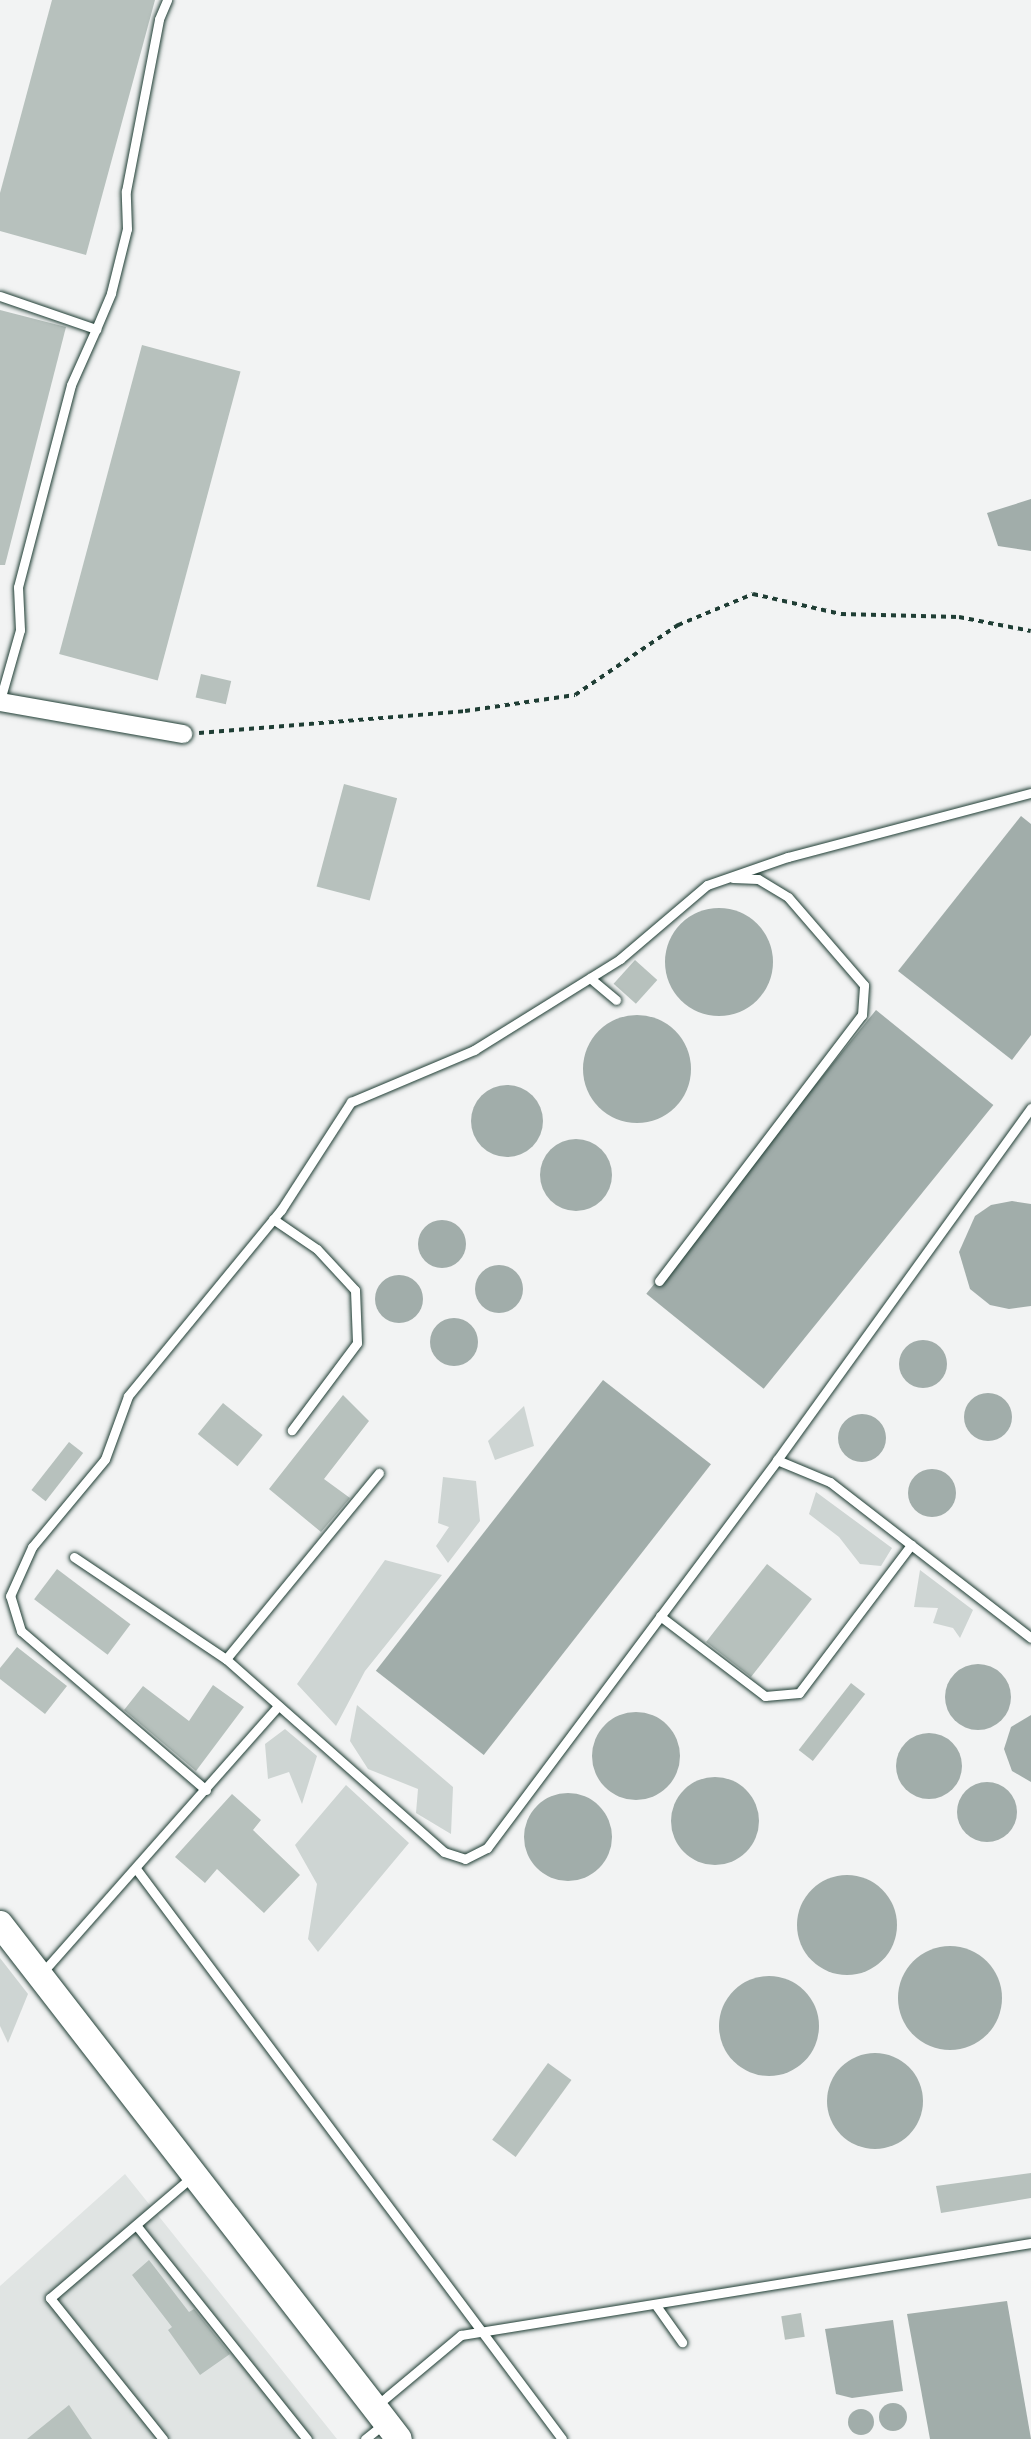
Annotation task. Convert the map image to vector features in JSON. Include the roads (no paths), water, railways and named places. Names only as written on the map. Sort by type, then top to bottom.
[{"type":"street","points":[[0,701],[183,734]]},
{"type":"street","points":[[0,1924],[387,2422]]},
{"type":"lane","points":[[0,701],[20,630],[18,587],[71,385],[111,293],[127,229],[126,191],[159,19],[167,0]]},
{"type":"lane","points":[[0,296],[96,329]]},
{"type":"lane","points":[[206,1790],[20,1631],[10,1596],[32,1547],[105,1460],[128,1396],[273,1219],[351,1102],[474,1050],[620,959],[707,885],[1031,793]]},
{"type":"lane","points":[[659,1281],[862,1014],[864,985],[788,897],[758,879],[727,878]]},
{"type":"lane","points":[[590,978],[615,1000]]},
{"type":"lane","points":[[74,1557],[226,1659],[444,1853],[465,1859],[487,1848],[777,1460],[1031,1108]]},
{"type":"lane","points":[[273,1219],[317,1249],[355,1290],[357,1343],[292,1430]]},
{"type":"lane","points":[[777,1460],[830,1482],[1031,1638]]},
{"type":"lane","points":[[226,1659],[379,1473]]},
{"type":"lane","points":[[660,1616],[765,1696],[799,1693],[911,1545]]},
{"type":"lane","points":[[40,1975],[137,1870],[278,1706]]},
{"type":"lane","points":[[137,1870],[480,2333],[562,2439]]},
{"type":"lane","points":[[163,2439],[50,2298],[195,2175]]},
{"type":"lane","points":[[136,2225],[307,2439]]},
{"type":"lane","points":[[365,2439],[387,2422],[461,2335],[1031,2243]]},
{"type":"lane","points":[[655,2304],[682,2342]]}]
